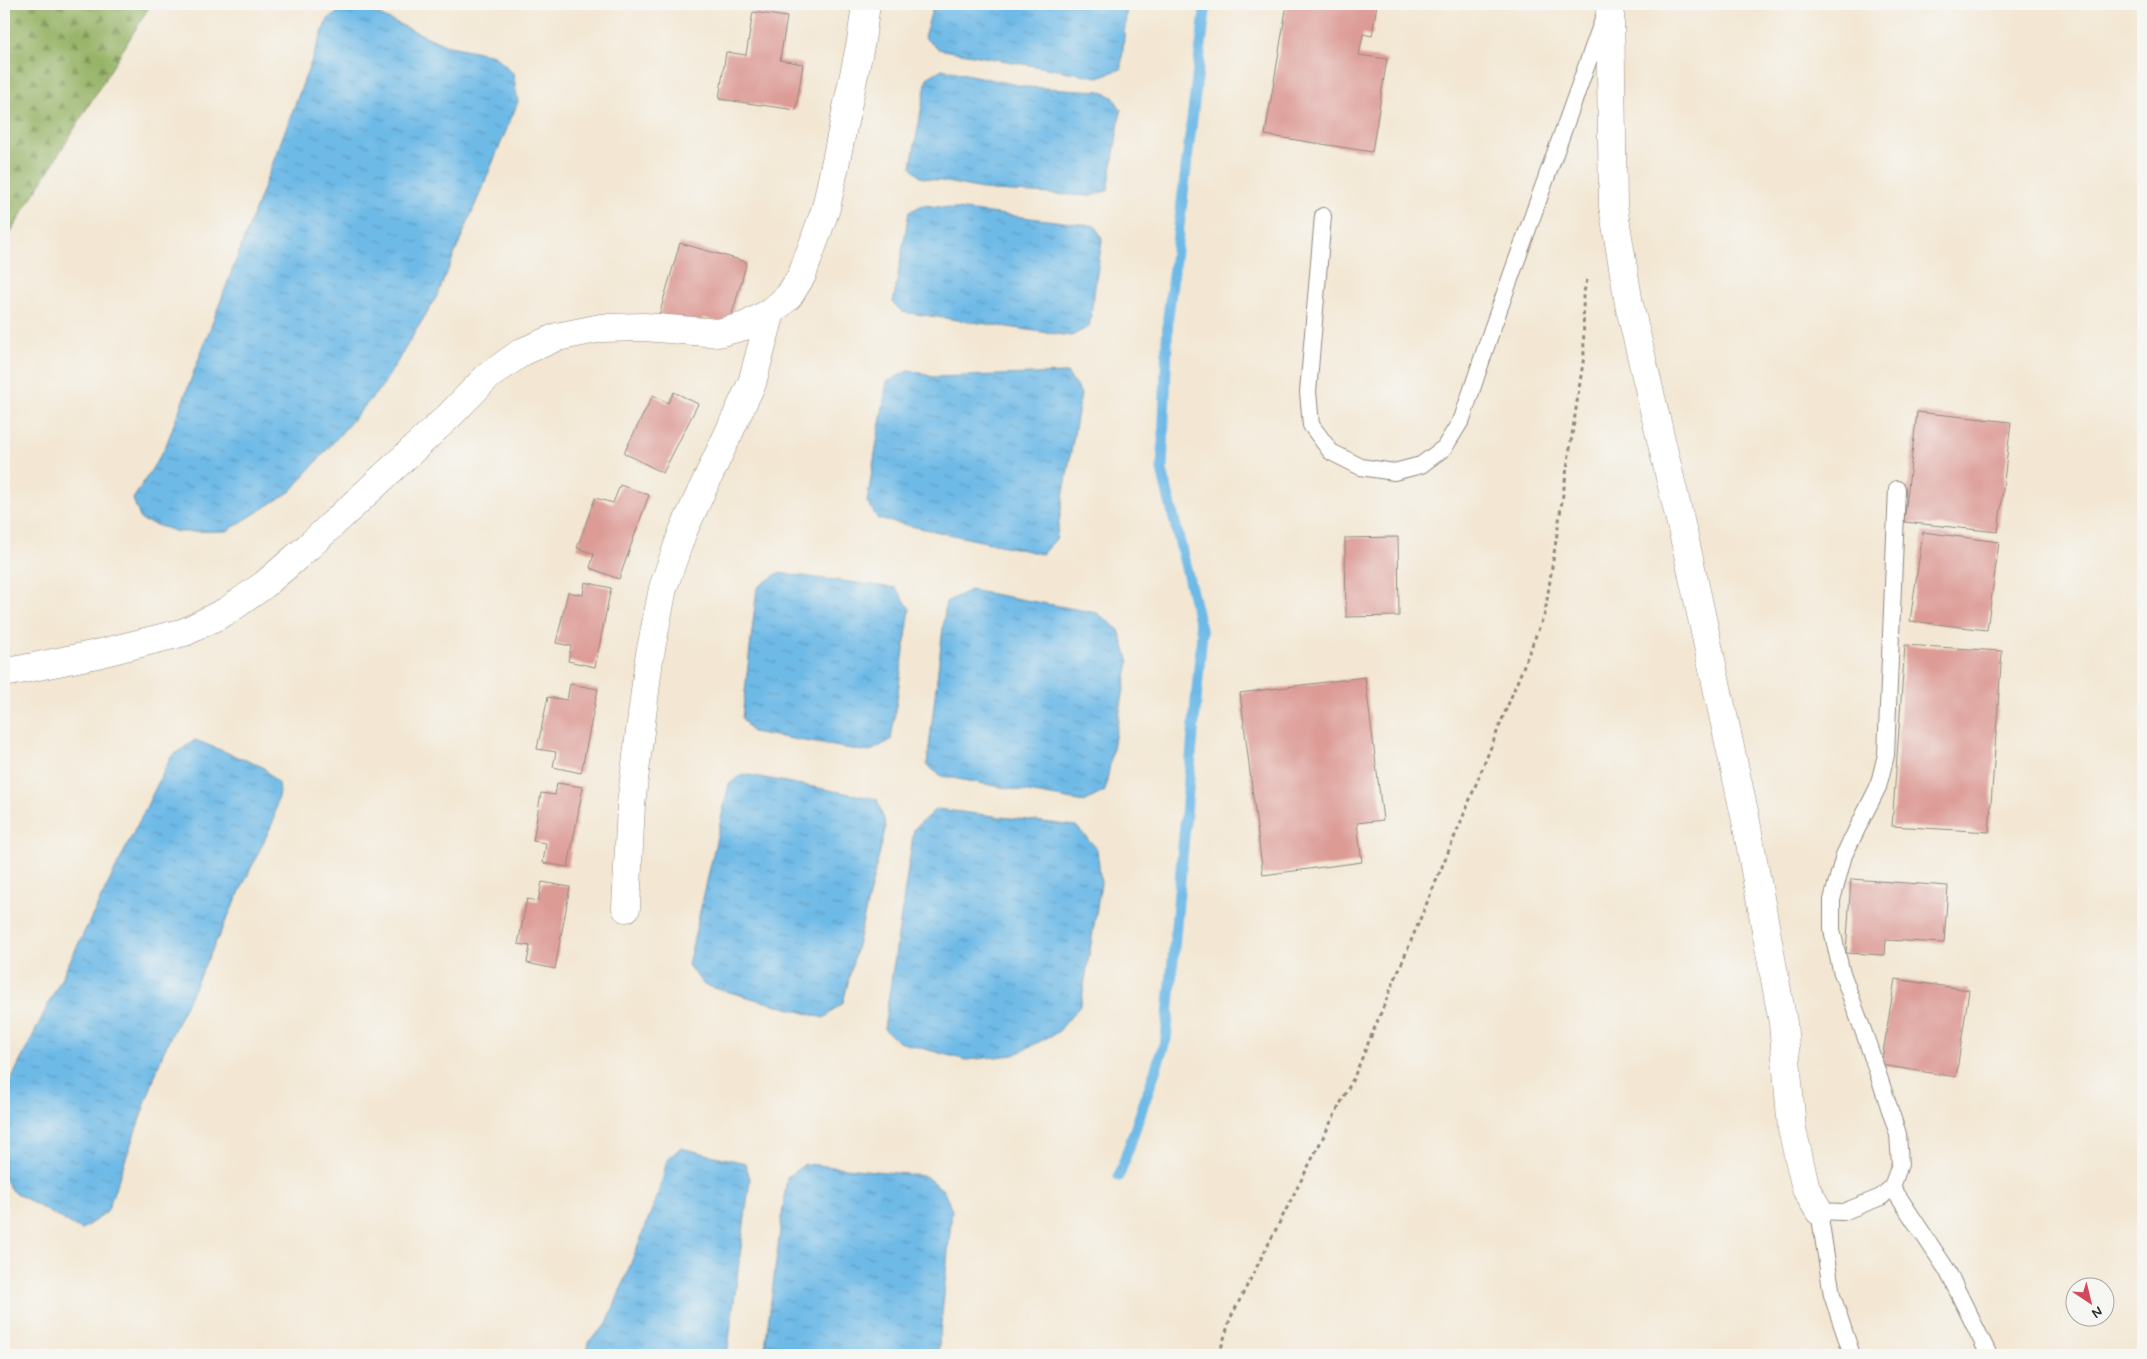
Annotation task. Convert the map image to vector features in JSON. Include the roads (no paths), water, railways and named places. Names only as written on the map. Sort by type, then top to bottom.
[{"type":"street","points":[[4,673],[97,654],[185,632],[227,611],[264,585],[293,560],[449,416],[487,376],[522,352],[557,337],[601,328],[644,327],[718,332],[745,326],[771,312],[789,296],[802,275],[826,208],[861,41],[866,4]]},
{"type":"street","points":[[1609,4],[1614,206],[1629,304],[1688,554],[1745,816],[1783,1023],[1792,1129],[1806,1189],[1819,1211]]},
{"type":"street","points":[[626,908],[632,795],[649,659],[663,588],[683,531],[752,382],[771,312]]},
{"type":"lane","points":[[1323,216],[1308,392],[1311,424],[1331,452],[1361,467],[1394,472],[1421,465],[1444,448],[1462,420],[1492,329],[1609,4]]},
{"type":"lane","points":[[1852,1355],[1832,1295],[1819,1211],[1844,1212],[1881,1197],[1892,1187],[1900,1164],[1898,1134],[1841,970],[1832,930],[1832,900],[1844,855],[1878,787],[1886,755],[1897,489]]},
{"type":"lane","points":[[1892,1187],[1947,1270],[1989,1355]]},
{"type":"water","points":[[350,4],[355,4],[445,45],[494,55],[513,73],[518,102],[437,296],[383,385],[291,491],[227,531],[178,532],[141,520],[133,499],[165,448],[327,20]]},
{"type":"water","points":[[934,4],[1127,4],[1121,69],[1098,77],[938,49],[924,37]]},
{"type":"water","points":[[942,69],[1026,87],[1100,91],[1113,97],[1121,110],[1108,190],[1092,196],[993,191],[920,177],[911,166],[927,78]]},
{"type":"water","points":[[923,205],[1096,226],[1102,240],[1089,327],[1071,336],[902,312],[893,303],[909,212]]},
{"type":"water","points":[[910,370],[933,377],[1067,373],[1081,394],[1056,539],[1042,554],[878,519],[867,502],[887,382]]},
{"type":"water","points":[[778,573],[896,588],[910,609],[891,740],[869,752],[752,732],[742,718],[757,588]]},
{"type":"water","points":[[970,590],[1097,613],[1119,630],[1129,662],[1105,791],[1084,802],[941,776],[927,765],[946,602]]},
{"type":"water","points":[[195,740],[263,767],[280,786],[273,822],[163,1053],[107,1212],[81,1230],[12,1191],[4,1179],[4,1094],[171,757]]},
{"type":"water","points":[[743,774],[877,799],[886,826],[843,1003],[824,1018],[704,985],[688,965],[729,784]]},
{"type":"water","points":[[936,809],[1076,826],[1097,849],[1101,883],[1081,1004],[1058,1032],[1014,1055],[966,1060],[899,1042],[884,1029],[914,829]]},
{"type":"water","points":[[680,1148],[745,1163],[750,1179],[727,1355],[586,1355],[588,1342],[607,1324],[660,1189],[667,1160]]},
{"type":"water","points":[[805,1164],[925,1176],[943,1190],[952,1210],[938,1355],[764,1355],[787,1177]]},
{"type":"waterway","points":[[1119,1176],[1166,1039],[1202,633],[1162,470],[1168,317],[1206,4]]}]
